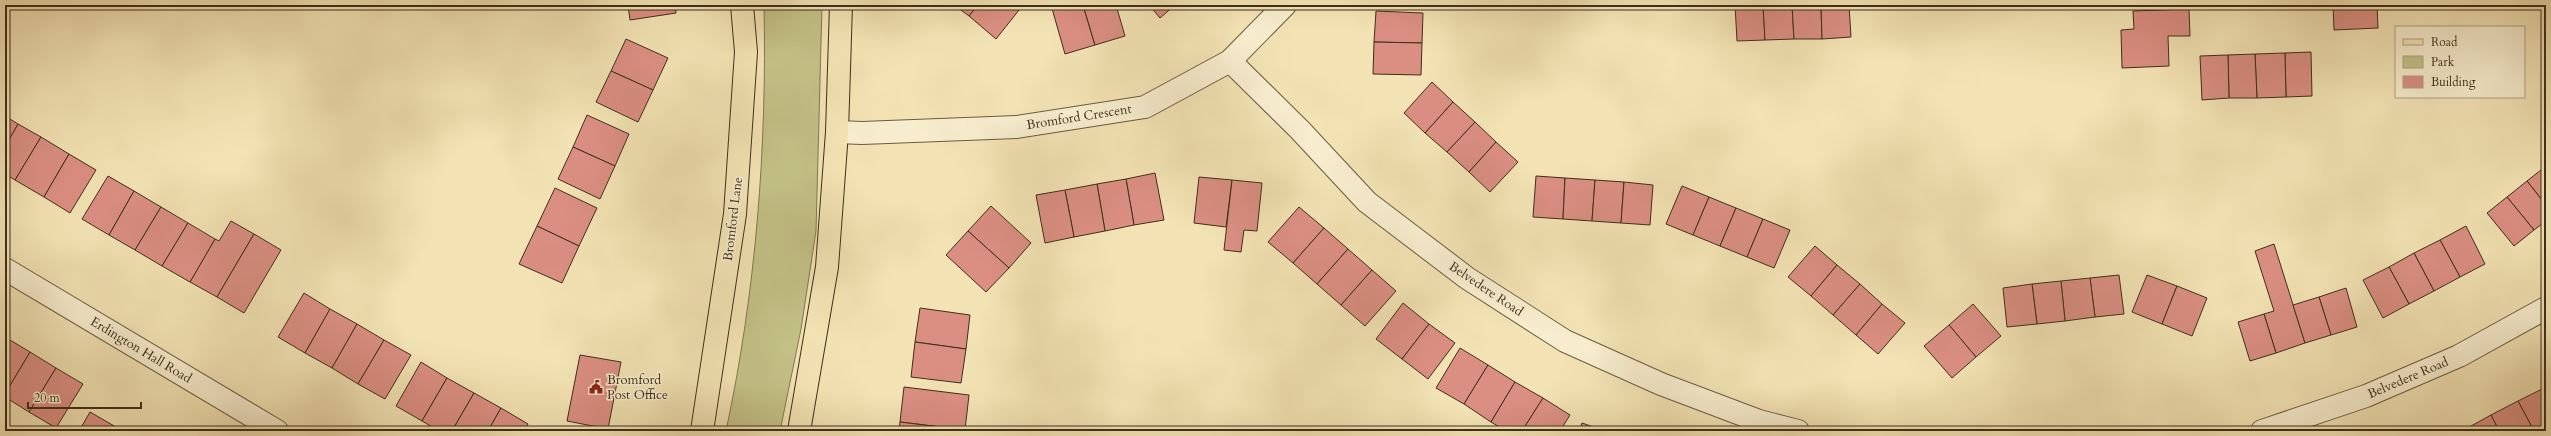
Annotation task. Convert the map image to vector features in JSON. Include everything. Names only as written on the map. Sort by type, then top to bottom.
[{"type":"main road","name":"Bromford Lane","points":[[702,431],[735,214],[746,52],[742,5]]},
{"type":"main road","points":[[799,431],[827,267],[837,132],[842,5]]},
{"type":"street","name":"Bromford Crescent","points":[[837,132],[862,133],[1017,127],[1145,107],[1230,61],[1285,5]]},
{"type":"street","name":"Belvedere Road","points":[[1230,61],[1300,130],[1367,202],[1467,278],[1565,341],[1661,384],[1759,421],[1798,431]]},
{"type":"street","name":"Erdington Hall Road","points":[[5,269],[277,431]]},
{"type":"street","name":"Belvedere Road","points":[[2262,431],[2366,396],[2459,356],[2546,308]]},
{"type":"green space","points":[[764,5],[822,5],[816,231],[801,329],[780,431],[726,431],[745,325],[757,219],[764,112]]},
{"type":"building","points":[[628,5],[675,5],[676,13],[630,20]]},
{"type":"building","points":[[954,5],[978,5],[969,16]]},
{"type":"building","points":[[978,5],[1023,5],[996,39],[969,16]]},
{"type":"building","points":[[1051,5],[1083,5],[1095,45],[1065,54]]},
{"type":"building","points":[[1083,5],[1116,5],[1125,36],[1095,45]]},
{"type":"building","points":[[1149,5],[1175,5],[1160,18]]},
{"type":"building","points":[[1735,5],[1763,5],[1765,40],[1737,41]]},
{"type":"building","points":[[1763,5],[1792,5],[1794,39],[1765,40]]},
{"type":"building","points":[[1792,5],[1821,5],[1822,39],[1794,39]]},
{"type":"building","points":[[1821,5],[1849,5],[1851,37],[1822,39]]},
{"type":"building","points":[[2145,5],[2189,5],[2189,9],[2145,11]]},
{"type":"building","points":[[2333,5],[2377,5],[2378,28],[2334,30]]},
{"type":"building","points":[[2189,9],[2190,36],[2168,36],[2169,66],[2122,68],[2121,30],[2134,29],[2133,11]]},
{"type":"building","points":[[1376,11],[1423,13],[1422,43],[1374,42]]},
{"type":"building","points":[[626,39],[668,58],[653,90],[611,71]]},
{"type":"building","points":[[1374,42],[1422,43],[1421,75],[1373,74]]},
{"type":"building","points":[[2311,52],[2312,96],[2286,97],[2285,53]]},
{"type":"building","points":[[2285,53],[2286,97],[2257,98],[2255,54]]},
{"type":"building","points":[[2255,54],[2257,98],[2229,98],[2228,55]]},
{"type":"building","points":[[2228,55],[2229,98],[2202,100],[2200,56]]},
{"type":"building","points":[[611,71],[653,90],[638,122],[596,102]]},
{"type":"building","points":[[1432,82],[1453,102],[1425,133],[1404,113]]},
{"type":"building","points":[[1453,102],[1475,122],[1447,152],[1425,133]]},
{"type":"building","points":[[587,115],[629,134],[615,166],[573,147]]},
{"type":"building","points":[[5,116],[18,124],[5,147]]},
{"type":"building","points":[[1475,122],[1496,142],[1469,172],[1447,152]]},
{"type":"building","points":[[18,124],[41,137],[15,180],[5,174],[5,147]]},
{"type":"building","points":[[41,137],[69,154],[44,197],[15,180]]},
{"type":"building","points":[[1496,142],[1518,162],[1490,192],[1469,172]]},
{"type":"building","points":[[573,147],[615,166],[600,199],[558,179]]},
{"type":"building","points":[[69,154],[96,170],[70,213],[44,197]]},
{"type":"building","points":[[2546,166],[2546,205],[2527,181]]},
{"type":"building","points":[[1155,173],[1164,220],[1134,225],[1126,179]]},
{"type":"building","points":[[108,176],[134,191],[109,235],[82,219]]},
{"type":"building","points":[[1536,176],[1565,178],[1563,219],[1533,217]]},
{"type":"building","points":[[1199,177],[1232,180],[1226,227],[1194,223]]},
{"type":"building","points":[[1565,178],[1595,180],[1592,221],[1563,219]]},
{"type":"building","points":[[1126,179],[1134,225],[1105,231],[1097,184]]},
{"type":"building","points":[[1232,180],[1262,183],[1257,231],[1244,230],[1241,252],[1224,250]]},
{"type":"building","points":[[1595,180],[1624,182],[1621,223],[1592,221]]},
{"type":"building","points":[[2527,181],[2546,205],[2546,221],[2534,230],[2507,197]]},
{"type":"building","points":[[1624,182],[1653,185],[1650,225],[1621,223]]},
{"type":"building","points":[[1097,184],[1105,231],[1074,237],[1065,190]]},
{"type":"building","points":[[1682,186],[1709,197],[1693,235],[1666,224]]},
{"type":"building","points":[[555,188],[597,208],[579,246],[537,226]]},
{"type":"building","points":[[1065,190],[1074,237],[1045,243],[1036,195]]},
{"type":"building","points":[[134,191],[161,207],[135,250],[109,235]]},
{"type":"building","points":[[1709,197],[1736,208],[1720,246],[1693,235]]},
{"type":"building","points":[[2507,197],[2534,230],[2514,246],[2487,213]]},
{"type":"building","points":[[991,206],[1031,243],[1009,268],[968,231]]},
{"type":"building","points":[[161,207],[188,223],[162,266],[135,250]]},
{"type":"building","points":[[1299,207],[1324,228],[1293,263],[1268,242]]},
{"type":"building","points":[[1736,208],[1763,219],[1747,257],[1720,246]]},
{"type":"building","points":[[1763,219],[1790,230],[1774,268],[1747,257]]},
{"type":"building","points":[[231,221],[254,234],[217,297],[190,282],[215,239],[219,241]]},
{"type":"building","points":[[188,223],[215,239],[190,282],[162,266]]},
{"type":"building","points":[[537,226],[579,246],[562,283],[519,264]]},
{"type":"building","points":[[2466,226],[2485,264],[2460,277],[2440,240]]},
{"type":"building","points":[[1324,228],[1348,249],[1317,284],[1293,263]]},
{"type":"building","points":[[968,231],[1009,268],[986,292],[946,255]]},
{"type":"building","points":[[254,234],[281,250],[244,313],[217,297]]},
{"type":"building","points":[[2440,240],[2460,277],[2434,291],[2414,253]]},
{"type":"building","points":[[2274,244],[2305,343],[2276,353],[2264,314],[2274,311],[2255,251]]},
{"type":"building","points":[[1815,246],[1837,265],[1811,296],[1788,277]]},
{"type":"building","points":[[1348,249],[1372,270],[1341,305],[1317,284]]},
{"type":"building","points":[[2414,253],[2434,291],[2409,304],[2389,267]]},
{"type":"building","points":[[1837,265],[1860,284],[1833,315],[1811,296]]},
{"type":"building","points":[[2389,267],[2409,304],[2383,318],[2363,280]]},
{"type":"building","points":[[1372,270],[1396,291],[1365,326],[1341,305]]},
{"type":"building","points":[[2119,275],[2124,314],[2095,317],[2090,278]]},
{"type":"building","points":[[2147,275],[2177,286],[2162,324],[2132,312]]},
{"type":"building","points":[[2090,278],[2095,317],[2065,321],[2061,281]]},
{"type":"building","points":[[2061,281],[2065,321],[2037,324],[2032,284]]},
{"type":"building","points":[[1860,284],[1882,304],[1856,335],[1833,315]]},
{"type":"building","points":[[2032,284],[2037,324],[2007,327],[2003,288]]},
{"type":"building","points":[[2177,286],[2207,298],[2192,336],[2162,324]]},
{"type":"building","points":[[2346,288],[2357,327],[2331,335],[2319,297]]},
{"type":"building","points":[[304,293],[330,309],[305,353],[278,337]]},
{"type":"building","points":[[2319,297],[2331,335],[2305,343],[2293,305]]},
{"type":"building","points":[[1403,303],[1429,324],[1402,359],[1376,339]]},
{"type":"building","points":[[1882,304],[1905,323],[1878,354],[1856,335]]},
{"type":"building","points":[[1973,304],[2001,336],[1976,357],[1949,325]]},
{"type":"building","points":[[920,308],[970,315],[966,349],[915,342]]},
{"type":"building","points":[[330,309],[357,324],[332,368],[305,353]]},
{"type":"building","points":[[2264,314],[2276,353],[2250,361],[2238,322]]},
{"type":"building","points":[[357,324],[384,340],[358,384],[332,368]]},
{"type":"building","points":[[1429,324],[1455,343],[1428,379],[1402,359]]},
{"type":"building","points":[[1949,325],[1976,357],[1952,378],[1924,346]]},
{"type":"building","points":[[5,337],[30,352],[5,394]]},
{"type":"building","points":[[384,340],[411,355],[385,399],[358,384]]},
{"type":"building","points":[[915,342],[966,349],[961,383],[911,377]]},
{"type":"building","points":[[1460,348],[1488,365],[1464,404],[1436,388]]},
{"type":"building","points":[[30,352],[56,368],[29,412],[5,397],[5,394]]},
{"type":"building","points":[[580,355],[621,362],[608,429],[567,421]]},
{"type":"building","points":[[421,362],[447,378],[422,421],[396,406]]},
{"type":"building","points":[[1488,365],[1515,382],[1491,422],[1464,404]]},
{"type":"building","points":[[56,368],[83,384],[56,428],[29,412]]},
{"type":"building","points":[[447,378],[474,393],[452,431],[439,431],[422,421]]},
{"type":"building","points":[[1515,382],[1543,398],[1522,431],[1506,431],[1491,422]]},
{"type":"building","points":[[904,387],[969,395],[965,430],[900,422]]},
{"type":"building","points":[[2546,387],[2546,431],[2534,431],[2518,401]]},
{"type":"building","points":[[474,393],[501,408],[488,431],[452,431]]},
{"type":"building","points":[[1543,398],[1570,415],[1560,431],[1522,431]]},
{"type":"building","points":[[2518,401],[2534,431],[2499,431],[2491,415]]},
{"type":"building","points":[[501,408],[528,424],[524,431],[488,431]]},
{"type":"building","points":[[90,412],[116,427],[114,431],[79,431]]},
{"type":"building","points":[[2491,415],[2499,431],[2462,431]]},
{"type":"building","points":[[900,422],[965,430],[899,431]]},
{"type":"building","points":[[1582,423],[1605,431],[1579,431]]},
{"type":"building","points":[[116,427],[123,431],[114,431]]},
{"type":"place","name":"Bromford Post Office","points":[[596,387]]}]
